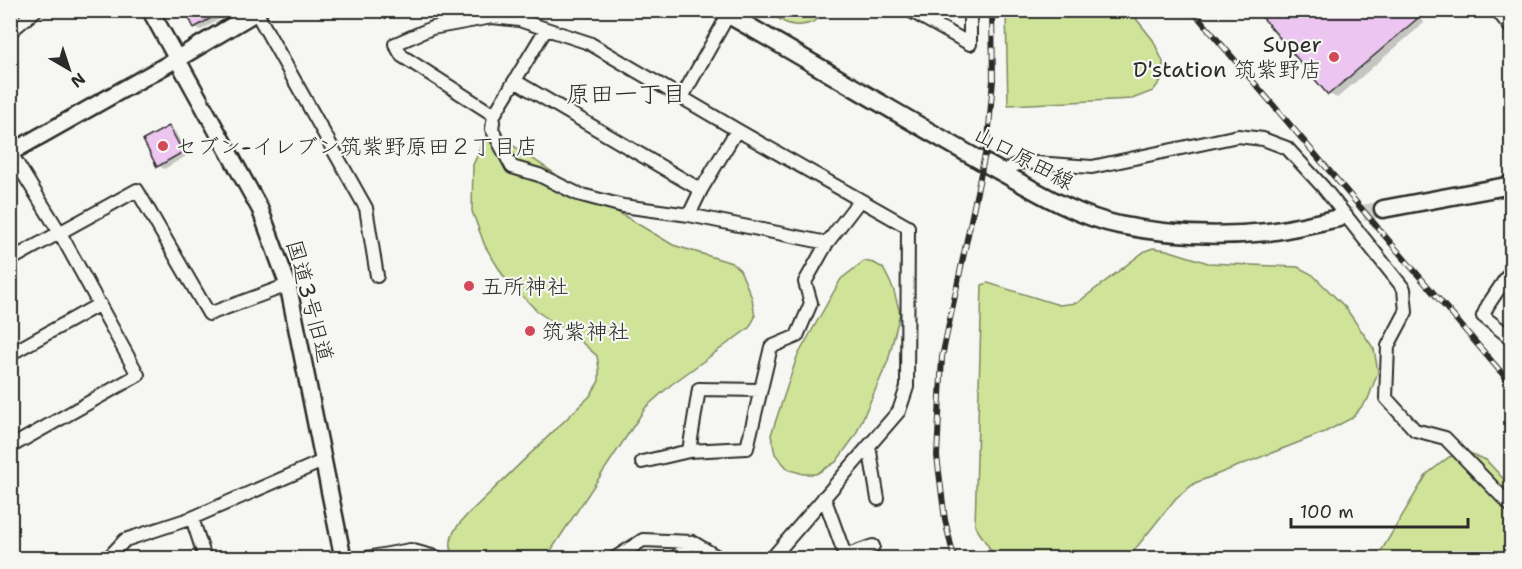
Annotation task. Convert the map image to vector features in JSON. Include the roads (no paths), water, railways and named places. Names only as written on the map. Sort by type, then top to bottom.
[{"type":"main road","points":[[1502,10],[1512,22]]},
{"type":"main road","points":[[177,58],[258,11]]},
{"type":"main road","name":"山口原田線","points":[[726,12],[1002,172],[1074,209],[1116,224],[1162,232],[1212,235],[1269,232],[1339,218]]},
{"type":"main road","points":[[1383,209],[1512,185]]},
{"type":"street","points":[[10,32],[36,10]]},
{"type":"street","name":"国道3号旧道","points":[[150,10],[260,209],[288,285],[343,558]]},
{"type":"street","points":[[909,10],[970,44],[970,10]]},
{"type":"street","points":[[258,11],[366,208],[377,276]]},
{"type":"street","points":[[682,97],[726,12]]},
{"type":"street","points":[[494,115],[402,56],[395,44],[432,28],[492,14],[546,28],[589,43],[908,227],[907,387],[899,411],[772,558]]},
{"type":"street","points":[[546,28],[494,115],[492,129],[512,167],[539,175],[578,194],[623,206],[689,215],[827,243]]},
{"type":"street","points":[[10,447],[138,375],[60,233],[11,153],[177,58]]},
{"type":"street","points":[[515,81],[701,190]]},
{"type":"street","points":[[689,215],[701,190],[737,130]]},
{"type":"street","points":[[1002,172],[1021,162],[1092,167],[1238,136],[1263,139],[1287,148],[1323,187],[1404,289],[1406,312],[1388,346],[1386,398],[1415,430],[1446,438],[1512,507]]},
{"type":"street","points":[[10,261],[137,190],[209,314],[288,285]]},
{"type":"street","points":[[642,462],[689,451],[747,448],[771,347],[797,336],[811,303],[805,282],[827,243],[860,200]]},
{"type":"street","points":[[1512,269],[1483,316],[1512,339]]},
{"type":"street","points":[[10,354],[100,304]]},
{"type":"street","points":[[689,451],[699,389],[760,390]]},
{"type":"street","points":[[869,446],[878,499]]},
{"type":"street","points":[[108,558],[125,540],[192,518],[322,461]]},
{"type":"street","points":[[824,497],[845,557],[873,546]]},
{"type":"street","points":[[192,518],[205,558]]},
{"type":"street","points":[[615,558],[643,540],[692,542],[719,558]]},
{"type":"street","points":[[675,558],[692,542]]},
{"type":"street","points":[[366,558],[410,550],[439,558]]},
{"type":"tunnel","points":[[1339,218],[1383,209]]},
{"type":"railway","points":[[954,558],[945,520],[937,456],[942,357],[988,140],[993,80],[992,10]]},
{"type":"railway","points":[[1192,10],[1512,385]]},
{"type":"place","name":"Super D'station 筑紫野店","points":[[1334,57]]},
{"type":"place","name":"セブン-イレブン筑紫野原田２丁目店","points":[[163,146]]},
{"type":"place","name":"五所神社","points":[[469,286]]},
{"type":"place","name":"筑紫神社","points":[[530,331]]},
{"type":"district","name":"原田一丁目","points":[[626,94]]}]
